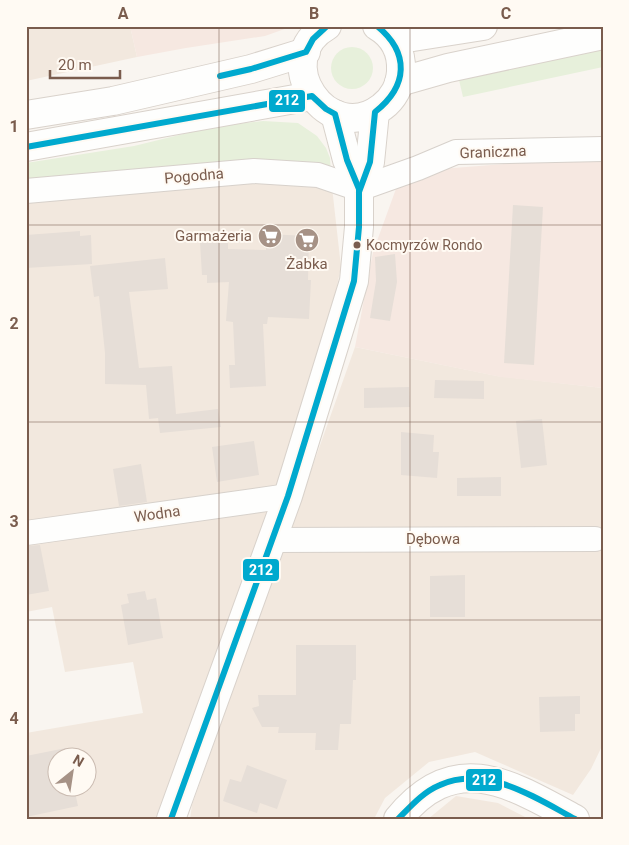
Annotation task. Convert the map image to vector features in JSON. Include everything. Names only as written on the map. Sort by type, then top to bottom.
[{"type":"main road","points":[[327,26],[318,32],[306,52],[303,70],[312,96],[326,109],[348,117],[375,112],[390,100],[399,82],[400,55],[384,32]]},
{"type":"main road","points":[[384,32],[412,37],[483,26]]},
{"type":"main road","points":[[399,82],[448,68],[603,35]]},
{"type":"main road","points":[[26,115],[131,97],[251,69],[306,52]]},
{"type":"main road","points":[[26,147],[312,96]]},
{"type":"main road","points":[[359,189],[370,162],[375,112]]},
{"type":"main road","points":[[171,819],[288,496],[354,281],[360,227],[359,189],[346,160],[336,114]]},
{"type":"main road","points":[[398,819],[418,798],[431,788],[447,781],[464,777],[500,782],[522,791],[575,819]]},
{"type":"street","name":"Graniczna","points":[[359,189],[456,152],[603,149]]},
{"type":"street","name":"Pogodna","points":[[26,191],[254,171],[318,175],[359,189]]},
{"type":"street","name":"Wodna","points":[[26,533],[288,496]]},
{"type":"street","name":"Dębowa","points":[[272,540],[595,539]]},
{"type":"shaded area","points":[[26,26],[130,26],[137,57],[26,81]]},
{"type":"shaded area","points":[[130,26],[293,26],[265,36],[137,57]]},
{"type":"shaded area","points":[[603,156],[603,388],[501,377],[355,347],[373,252],[397,186],[441,169]]},
{"type":"shaded area","points":[[248,178],[332,187],[341,267],[324,346],[272,520],[163,819],[26,819],[26,733],[143,713],[133,662],[65,672],[52,607],[26,612],[26,199]]},
{"type":"shaded area","points":[[355,347],[497,376],[603,388],[603,744],[591,769],[573,795],[475,752],[429,762],[385,798],[374,819],[190,819],[192,805]]},
{"type":"shaded area","points":[[456,796],[498,803],[529,819],[428,819]]},
{"type":"green space","points":[[352,47],[367,53],[373,68],[367,83],[352,89],[337,83],[331,68],[337,53]]},
{"type":"green space","points":[[603,47],[603,67],[463,97],[459,80]]},
{"type":"green space","points":[[263,121],[298,123],[317,136],[326,148],[330,158],[331,175],[26,185],[26,163],[134,146],[216,126]]},
{"type":"building","points":[[513,205],[543,207],[534,365],[504,363]]},
{"type":"building","points":[[80,231],[80,236],[91,235],[92,264],[26,268],[26,235]]},
{"type":"building","points":[[266,234],[309,236],[308,280],[311,280],[309,319],[268,317],[267,324],[263,324],[266,386],[230,388],[229,365],[235,365],[233,322],[226,321],[229,282],[207,283],[207,275],[202,275],[200,242],[228,242],[228,249],[266,250]]},
{"type":"building","points":[[395,254],[397,282],[390,321],[370,318],[376,281],[375,257]]},
{"type":"building","points":[[165,258],[168,289],[129,292],[139,368],[172,366],[176,414],[218,409],[221,427],[160,433],[158,418],[149,419],[146,385],[105,384],[105,353],[99,296],[94,297],[90,266]]},
{"type":"building","points":[[435,380],[484,381],[484,399],[434,398]]},
{"type":"building","points":[[409,387],[410,407],[364,408],[364,388]]},
{"type":"building","points":[[542,419],[547,465],[521,468],[516,421]]},
{"type":"building","points":[[401,432],[434,435],[433,452],[439,452],[437,478],[401,475]]},
{"type":"building","points":[[254,441],[259,475],[217,482],[212,447]]},
{"type":"building","points":[[141,464],[147,502],[119,506],[113,469]]},
{"type":"building","points":[[501,477],[501,496],[457,496],[457,478]]},
{"type":"building","points":[[40,545],[49,591],[26,595],[26,546]]},
{"type":"building","points":[[465,575],[465,617],[430,617],[430,576]]},
{"type":"building","points":[[145,591],[147,600],[156,598],[163,638],[128,645],[121,605],[129,603],[127,594]]},
{"type":"building","points":[[296,645],[356,645],[356,680],[353,680],[351,724],[340,724],[338,750],[315,750],[316,733],[278,733],[279,727],[262,727],[252,708],[259,706],[258,695],[296,695]]},
{"type":"building","points":[[580,696],[580,714],[575,714],[575,731],[540,732],[539,697]]},
{"type":"building","points":[[48,752],[48,798],[76,798],[78,806],[26,817],[26,756]]},
{"type":"building","points":[[247,765],[287,780],[277,809],[260,803],[257,813],[223,801],[230,779],[241,782]]},
{"type":"transit line","name":"212","points":[[220,76],[251,69],[306,52],[313,39],[327,26]]},
{"type":"transit line","name":"212","points":[[359,192],[370,162],[375,112],[394,91],[401,69],[400,58],[395,47],[388,36],[377,26]]},
{"type":"transit line","name":"212","points":[[26,147],[312,96],[326,109],[335,114],[347,160],[359,189],[359,227],[354,281],[288,496],[171,819]]},
{"type":"transit line","name":"212","points":[[398,819],[428,791],[457,780],[475,778],[510,786],[575,819]]},
{"type":"place","name":"Garmażeria","points":[[270,236]]},
{"type":"place","name":"Żabka","points":[[307,240]]},
{"type":"place","name":"Kocmyrzów Rondo","points":[[357,245]]}]
